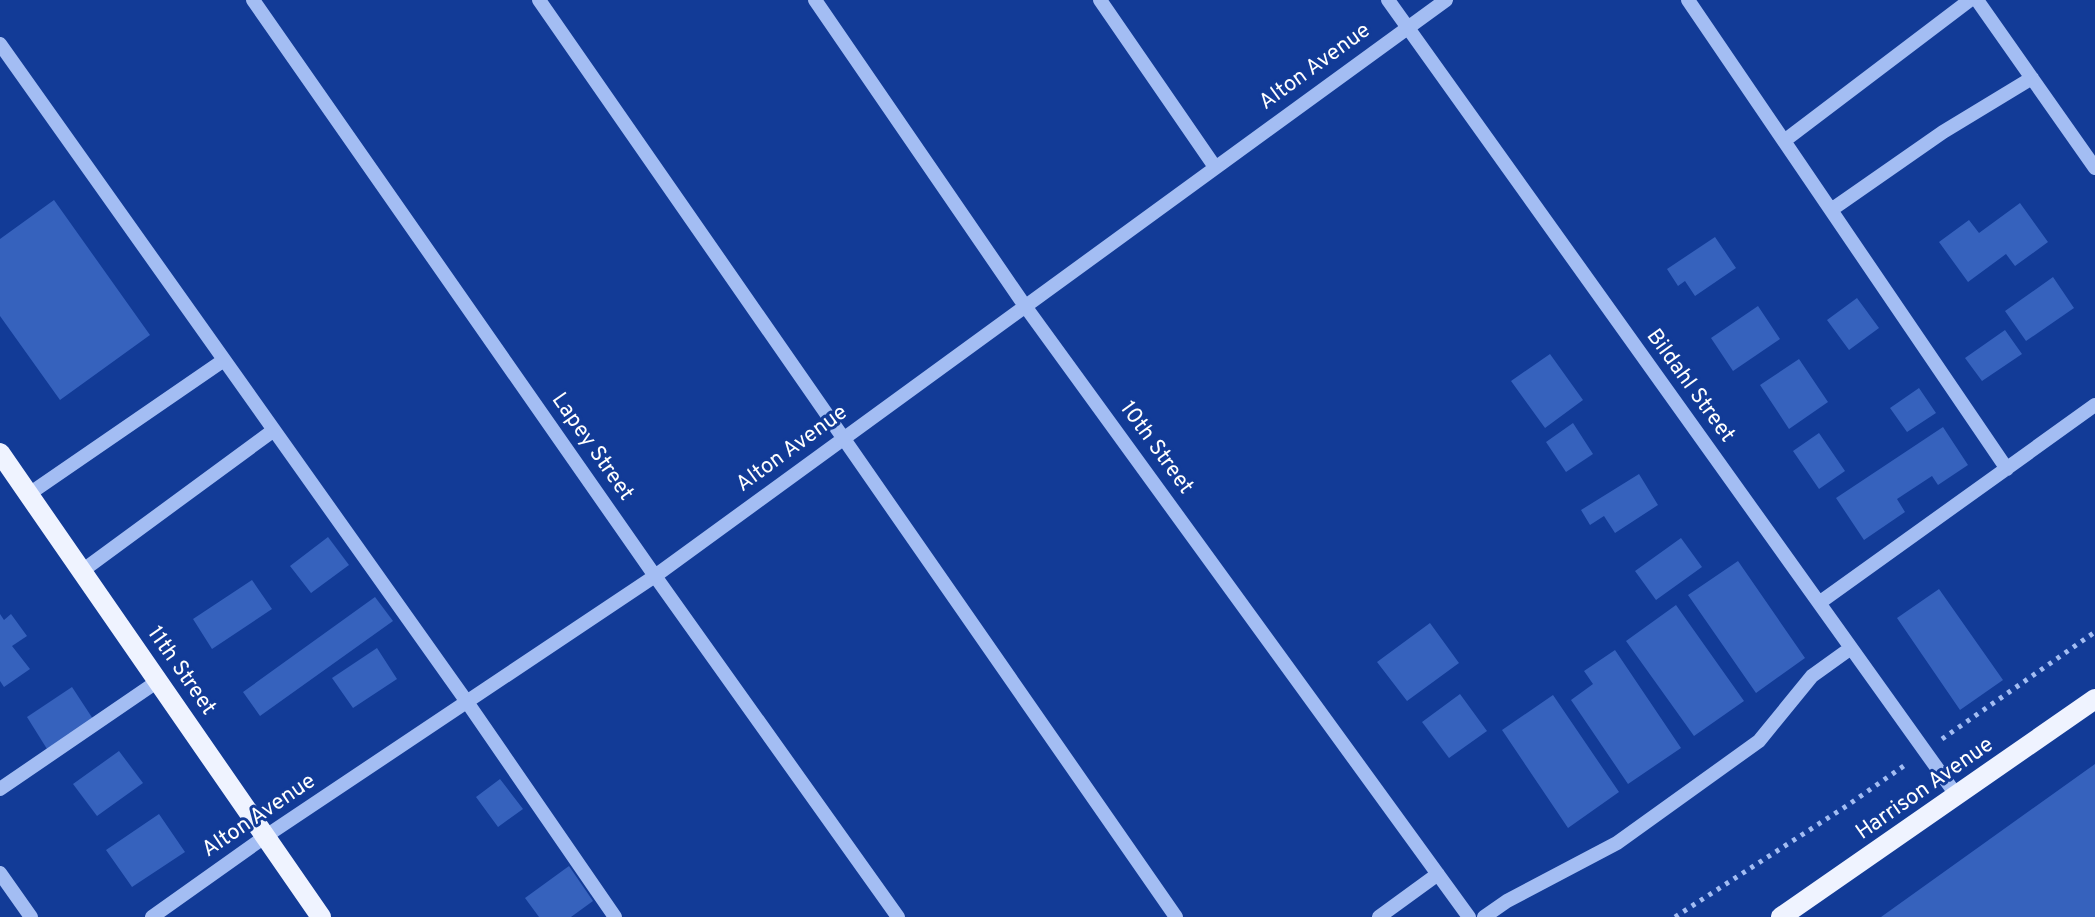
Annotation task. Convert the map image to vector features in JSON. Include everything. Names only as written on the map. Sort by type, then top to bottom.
[{"type":"main road","name":"11th Street","points":[[0,453],[321,917]]},
{"type":"main road","name":"Harrison Avenue","points":[[1781,917],[2095,699]]},
{"type":"street","name":"Lapey Street","points":[[253,0],[655,576],[898,917]]},
{"type":"street","points":[[539,0],[1176,917]]},
{"type":"street","name":"10th Street","points":[[815,0],[1025,306],[1469,917]]},
{"type":"street","points":[[1100,0],[1215,167]]},
{"type":"street","name":"Bildahl Street","points":[[1388,0],[1957,796]]},
{"type":"street","name":"Alton Avenue","points":[[152,917],[266,836],[655,576],[1446,0]]},
{"type":"street","points":[[1688,0],[2007,469]]},
{"type":"street","points":[[1784,141],[1970,0]]},
{"type":"street","points":[[1977,0],[2095,168]]},
{"type":"street","points":[[0,44],[467,702],[615,917]]},
{"type":"street","points":[[1831,210],[1943,132],[2032,78]]},
{"type":"street","points":[[29,494],[224,360]]},
{"type":"street","points":[[1819,603],[2095,405]]},
{"type":"street","points":[[82,571],[274,430]]},
{"type":"street","points":[[1484,917],[1507,901],[1617,843],[1759,741],[1812,676],[1851,648]]},
{"type":"street","points":[[0,789],[158,681]]},
{"type":"street","points":[[0,873],[31,917]]},
{"type":"street","points":[[1379,917],[1438,874]]},
{"type":"path","points":[[1675,917],[1848,805],[2095,632]]},
{"type":"building","points":[[54,200],[150,335],[60,400],[0,316],[0,239]]},
{"type":"building","points":[[2020,203],[2048,242],[2015,266],[2006,254],[1968,282],[1939,242],[1969,220],[1979,233]]},
{"type":"building","points":[[1715,237],[1736,268],[1695,296],[1685,281],[1678,286],[1667,269]]},
{"type":"building","points":[[2053,277],[2074,308],[2026,341],[2005,311]]},
{"type":"building","points":[[1857,298],[1879,328],[1849,350],[1827,320]]},
{"type":"building","points":[[1758,306],[1780,339],[1733,371],[1711,338]]},
{"type":"building","points":[[2005,330],[2022,354],[1982,381],[1965,358]]},
{"type":"building","points":[[1550,354],[1583,400],[1545,428],[1511,381]]},
{"type":"building","points":[[1799,359],[1828,402],[1789,429],[1760,385]]},
{"type":"building","points":[[1919,388],[1936,413],[1907,432],[1890,408]]},
{"type":"building","points":[[1573,423],[1593,454],[1566,472],[1546,442]]},
{"type":"building","points":[[1943,427],[1968,465],[1938,485],[1932,476],[1897,499],[1905,512],[1864,540],[1836,498]]},
{"type":"building","points":[[1819,433],[1845,471],[1819,489],[1793,451]]},
{"type":"building","points":[[1639,474],[1658,505],[1615,533],[1604,516],[1590,525],[1581,510]]},
{"type":"building","points":[[328,537],[349,565],[311,593],[290,566]]},
{"type":"building","points":[[1681,538],[1702,567],[1656,600],[1635,571]]},
{"type":"building","points":[[1738,561],[1805,658],[1756,693],[1688,595]]},
{"type":"building","points":[[252,580],[272,609],[212,649],[193,619]]},
{"type":"building","points":[[1939,589],[2003,680],[1960,710],[1897,618]]},
{"type":"building","points":[[375,597],[393,621],[260,716],[243,692]]},
{"type":"building","points":[[1676,605],[1744,701],[1694,736],[1626,641]]},
{"type":"building","points":[[0,614],[4,620],[11,614],[27,636],[12,646],[30,669],[4,687],[0,681]]},
{"type":"building","points":[[1430,623],[1459,663],[1407,701],[1377,662]]},
{"type":"building","points":[[377,648],[397,679],[353,708],[332,678]]},
{"type":"building","points":[[1615,650],[1681,748],[1628,784],[1571,700],[1593,684],[1584,671]]},
{"type":"building","points":[[72,687],[93,719],[47,749],[27,717]]},
{"type":"building","points":[[1460,694],[1487,731],[1449,758],[1422,722]]},
{"type":"building","points":[[1553,695],[1619,792],[1568,828],[1502,730]]},
{"type":"building","points":[[119,751],[143,783],[97,816],[73,784]]},
{"type":"building","points":[[2095,764],[2095,917],[1881,917]]},
{"type":"building","points":[[500,779],[523,809],[498,827],[476,797]]},
{"type":"building","points":[[159,814],[185,852],[132,887],[106,850]]},
{"type":"building","points":[[569,866],[593,901],[571,917],[539,917],[525,898]]}]
